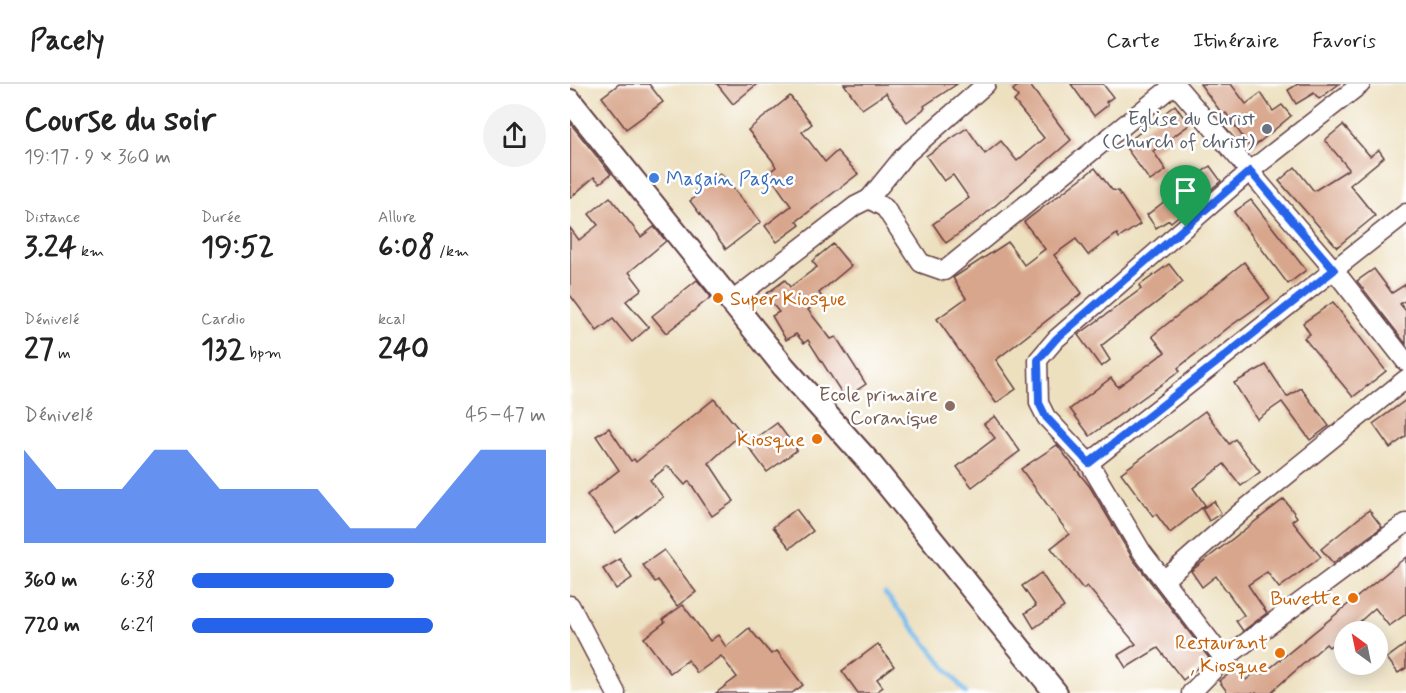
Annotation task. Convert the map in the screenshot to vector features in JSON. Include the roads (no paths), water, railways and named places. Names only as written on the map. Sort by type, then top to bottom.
[{"type":"main road","points":[[570,101],[784,367],[869,462],[1056,693]]},
{"type":"street","points":[[732,302],[855,206],[869,199],[904,156],[986,84]]},
{"type":"street","points":[[869,199],[885,208],[921,263],[944,271],[1175,84],[1334,270],[1406,362]]},
{"type":"street","points":[[1224,659],[1142,552],[1089,463],[1046,417],[1039,403],[1038,360],[1056,339],[1250,171],[1361,84]]},
{"type":"street","points":[[1089,463],[1406,213]]},
{"type":"street","points":[[1164,580],[1240,513],[1406,379]]},
{"type":"street","points":[[1191,693],[1224,659],[1406,523]]},
{"type":"street","points":[[570,605],[616,693]]},
{"type":"waterway","points":[[885,593],[966,693]]},
{"type":"place","name":"Eglise du Christ (Church of christ)","points":[[1267,129]]},
{"type":"place","name":"Magain Pagne","points":[[654,178]]},
{"type":"place","name":"Super Kiosque","points":[[718,298]]},
{"type":"place","name":"Ecole primaire Coranique","points":[[950,406]]},
{"type":"place","name":"Kiosque","points":[[817,439]]},
{"type":"place","name":"Buvette","points":[[1353,598]]},
{"type":"place","name":"Restaurant , Kiosque","points":[[1280,653]]}]
